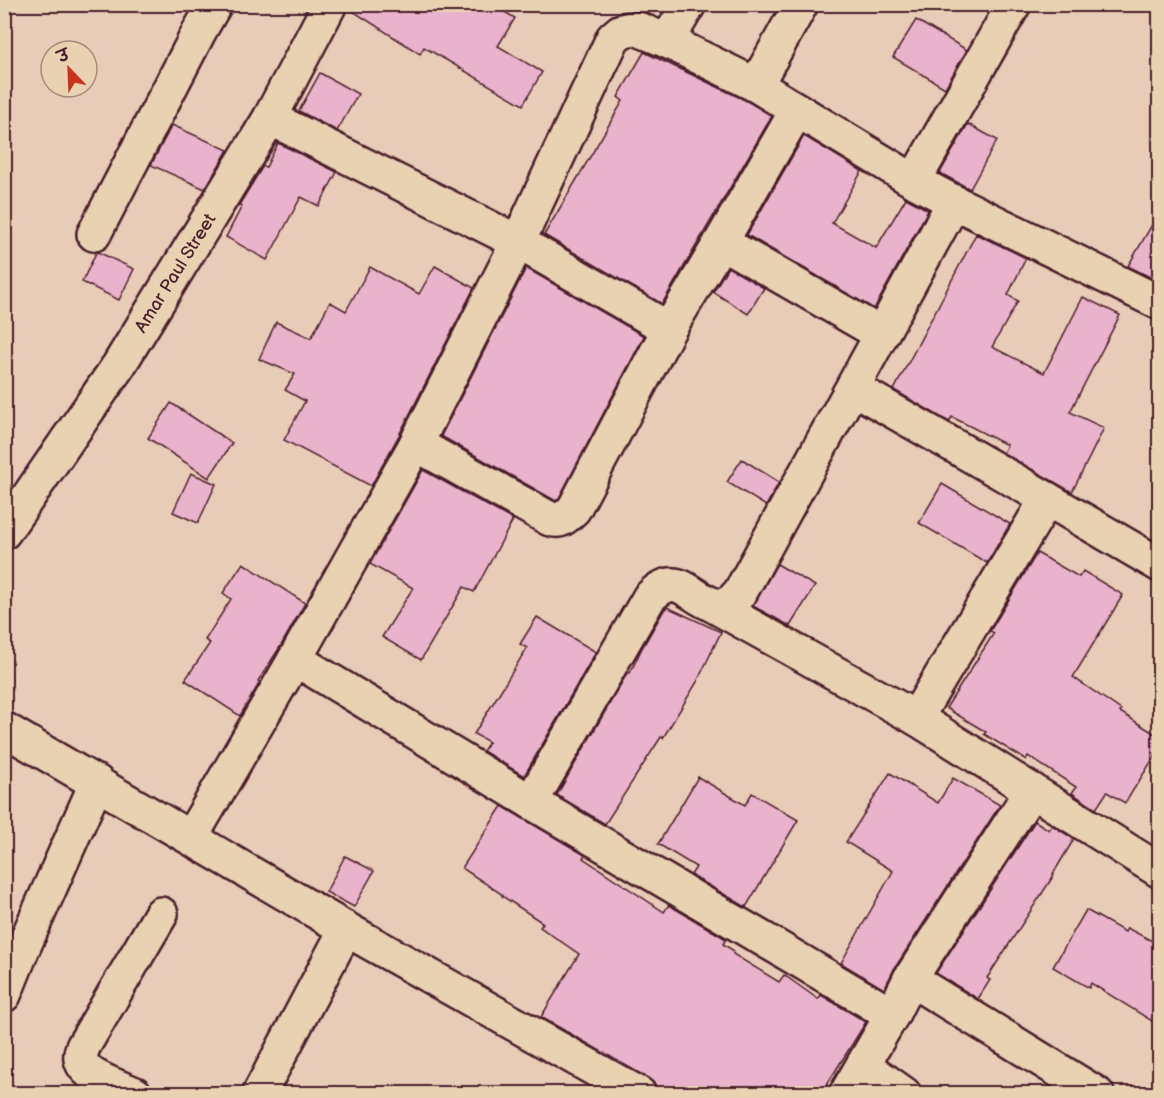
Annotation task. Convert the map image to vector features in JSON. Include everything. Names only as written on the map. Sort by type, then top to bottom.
[{"type":"street","points":[[94,234],[215,4]]},
{"type":"street","name":"Amar Paul Street","points":[[4,532],[119,365],[270,118],[330,4]]},
{"type":"street","points":[[667,41],[689,4]]},
{"type":"street","points":[[756,85],[801,4]]},
{"type":"street","points":[[914,181],[1014,4]]},
{"type":"street","points":[[191,837],[295,659],[416,444],[518,242],[613,38],[621,31],[638,29],[756,85],[914,181],[1160,303]]},
{"type":"street","points":[[416,444],[550,519],[563,519],[574,509],[669,329],[796,110]]},
{"type":"street","points":[[270,118],[518,242],[669,329]]},
{"type":"street","points":[[713,605],[731,602],[741,591],[954,202]]},
{"type":"street","points":[[721,242],[881,334]]},
{"type":"street","points":[[853,388],[1160,565]]},
{"type":"street","points":[[916,718],[1047,499]]},
{"type":"street","points":[[531,802],[649,598],[657,589],[676,585],[916,718],[1160,871]]},
{"type":"street","points":[[295,659],[892,1016]]},
{"type":"street","points":[[4,729],[346,929],[639,1094]]},
{"type":"street","points":[[4,995],[22,948],[97,782]]},
{"type":"street","points":[[846,1094],[892,1016],[910,980],[1032,790]]},
{"type":"street","points":[[135,1094],[93,1075],[85,1068],[81,1060],[81,1053],[161,914]]},
{"type":"street","points":[[259,1094],[346,929]]},
{"type":"street","points":[[910,980],[1097,1094]]},
{"type":"street","points":[[863,1065],[904,1094]]},
{"type":"building","points":[[349,4],[491,4],[515,18],[498,46],[542,72],[523,105],[424,47],[420,54],[348,8]]},
{"type":"building","points":[[916,20],[967,50],[945,88],[893,57]]},
{"type":"building","points":[[644,52],[747,101],[772,116],[662,304],[544,235],[623,101],[618,97]]},
{"type":"building","points":[[320,73],[358,94],[337,131],[299,111]]},
{"type":"building","points":[[968,124],[997,140],[970,189],[940,173]]},
{"type":"building","points":[[172,125],[228,150],[205,189],[151,165]]},
{"type":"building","points":[[804,136],[862,171],[832,223],[876,248],[906,198],[928,210],[874,309],[747,235]]},
{"type":"building","points":[[278,143],[337,172],[319,206],[301,197],[267,260],[226,237],[242,206],[239,205],[263,166],[266,167]]},
{"type":"building","points":[[1160,211],[1160,282],[1128,266]]},
{"type":"building","points":[[976,234],[1026,258],[1008,295],[1018,301],[992,347],[1044,373],[1083,297],[1120,315],[1070,412],[1104,428],[1072,492],[1003,453],[1007,445],[952,417],[949,422],[894,390]]},
{"type":"building","points":[[98,252],[134,269],[119,300],[82,282]]},
{"type":"building","points":[[435,266],[474,288],[371,486],[284,440],[305,401],[285,390],[295,374],[259,359],[276,322],[311,338],[330,302],[346,311],[370,267],[419,294]]},
{"type":"building","points":[[728,267],[764,288],[748,314],[713,292]]},
{"type":"building","points":[[526,268],[644,336],[556,501],[441,436]]},
{"type":"building","points":[[171,403],[232,443],[209,478],[148,438]]},
{"type":"building","points":[[742,459],[779,482],[766,506],[727,482]]},
{"type":"building","points":[[423,470],[513,520],[474,592],[464,587],[421,660],[382,637],[413,588],[370,564]]},
{"type":"building","points":[[191,473],[216,484],[198,523],[173,512]]},
{"type":"building","points":[[942,484],[1010,524],[987,563],[919,523]]},
{"type":"building","points":[[1037,553],[1079,577],[1083,571],[1123,595],[1073,677],[1121,710],[1120,712],[1160,737],[1160,748],[1125,803],[1107,792],[1096,809],[1072,793],[1076,787],[1028,756],[1026,760],[946,708],[994,633],[990,631]]},
{"type":"building","points":[[243,563],[305,603],[258,681],[260,682],[240,716],[185,680],[210,643],[205,640],[231,599],[223,593]]},
{"type":"building","points":[[777,564],[815,586],[790,626],[753,606]]},
{"type":"building","points":[[667,607],[721,632],[697,682],[663,738],[661,737],[605,824],[557,795]]},
{"type":"building","points":[[537,617],[596,652],[524,776],[483,751],[489,742],[474,734],[527,648],[520,644]]},
{"type":"building","points":[[890,773],[938,803],[953,778],[1000,805],[894,969],[884,989],[841,963],[893,871],[846,842]]},
{"type":"building","points":[[698,777],[745,805],[752,793],[798,820],[746,907],[691,875],[696,867],[658,844]]},
{"type":"building","points":[[502,806],[585,855],[583,858],[664,912],[669,905],[726,939],[723,944],[734,951],[733,954],[779,982],[784,975],[818,999],[821,995],[866,1022],[821,1094],[658,1094],[655,1084],[648,1078],[541,1017],[579,954],[540,927],[543,923],[462,868]]},
{"type":"building","points":[[1035,821],[1049,830],[1052,825],[1074,839],[1054,875],[987,978],[990,980],[978,999],[936,973]]},
{"type":"building","points":[[345,856],[374,871],[354,907],[326,892]]},
{"type":"building","points":[[1086,910],[1125,932],[1127,928],[1160,945],[1160,1026],[1091,983],[1089,988],[1053,967]]}]
